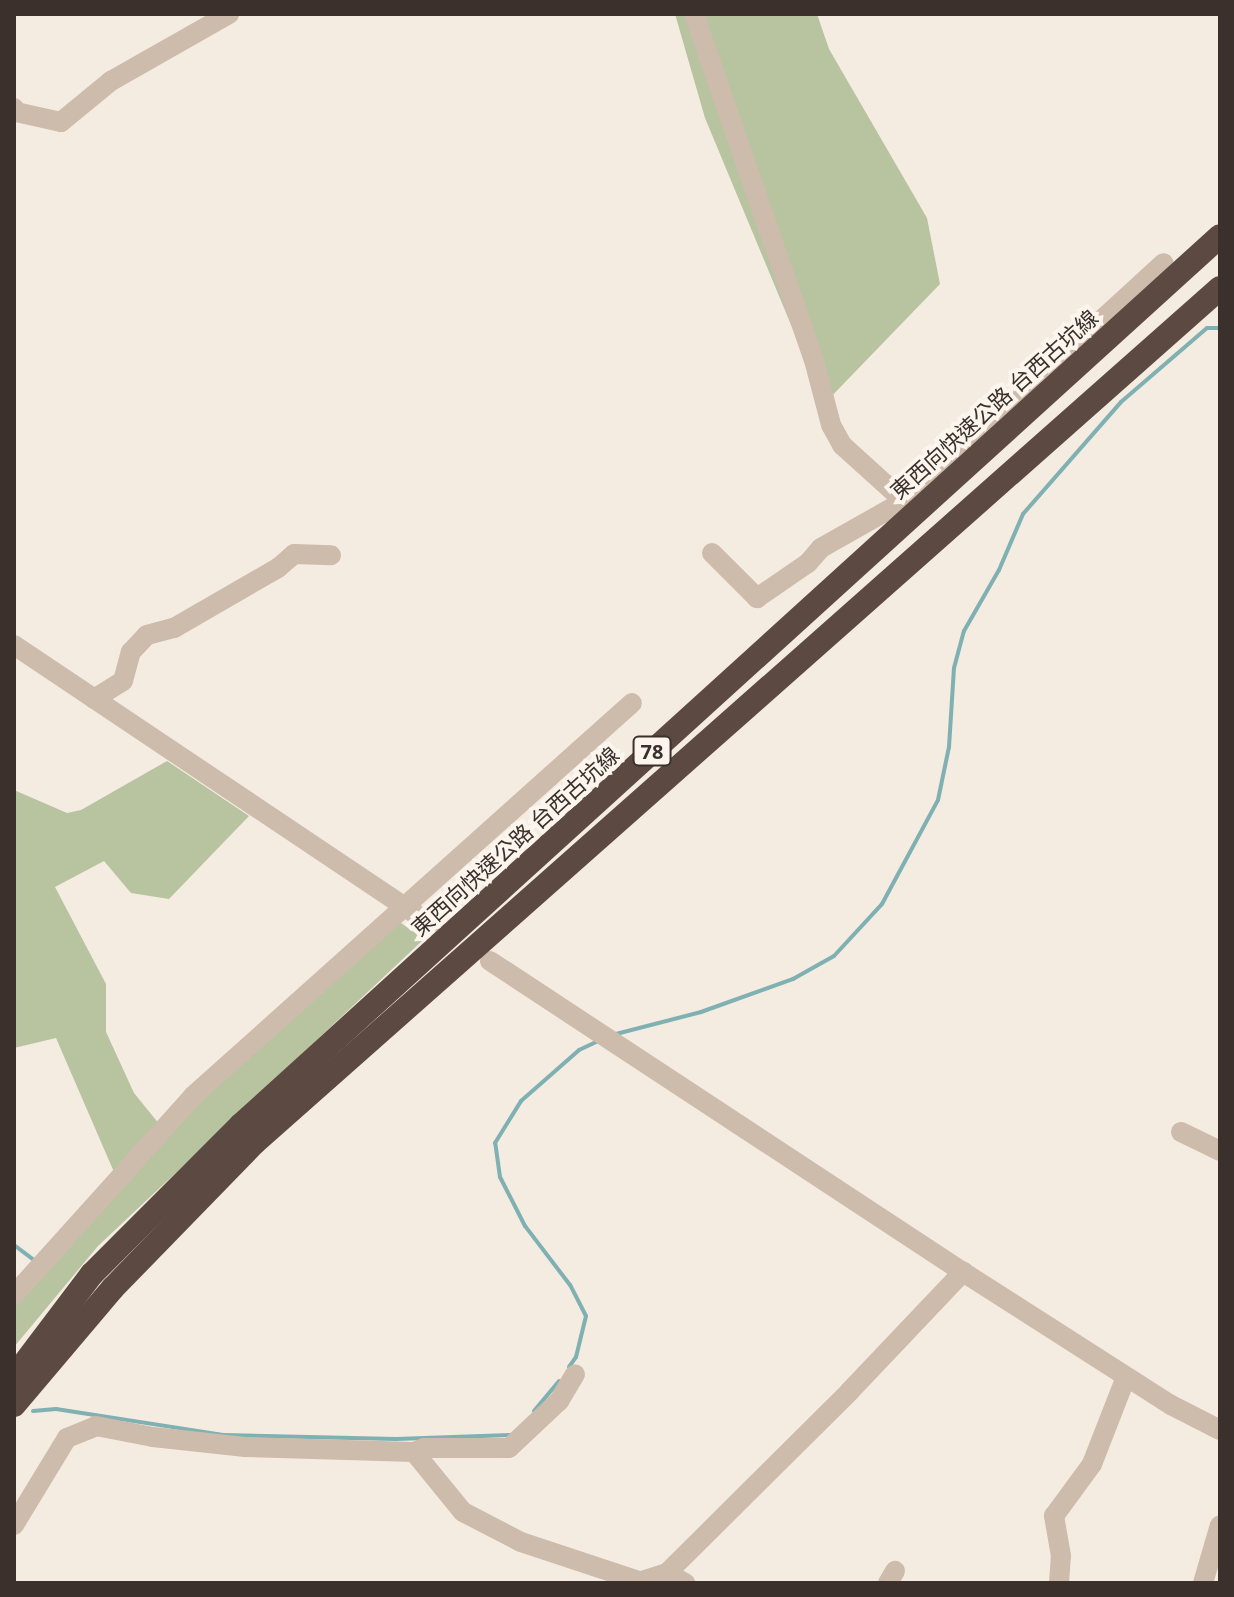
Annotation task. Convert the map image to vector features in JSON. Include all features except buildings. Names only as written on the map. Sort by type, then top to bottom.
[{"type":"highway","name":"東西向快速公路 台西古坑線","points":[[71,1302],[92,1274],[241,1125],[1220,236]]},
{"type":"highway","name":"78","points":[[66,1341],[113,1288],[254,1143],[1220,288]]},
{"type":"highway","points":[[14,1364],[71,1302]]},
{"type":"highway","points":[[14,1377],[71,1302]]},
{"type":"highway","points":[[14,1405],[66,1341]]},
{"type":"highway","points":[[14,1423],[66,1341]]},
{"type":"street","points":[[14,108],[16,112],[61,122],[111,81],[229,14]]},
{"type":"street","points":[[694,14],[814,360],[831,425],[842,445],[904,501]]},
{"type":"street","points":[[712,553],[757,598],[808,563],[821,548],[904,501],[1164,263]]},
{"type":"street","points":[[94,699],[123,681],[131,652],[147,635],[174,628],[278,568],[294,554],[331,555]]},
{"type":"street","points":[[14,645],[435,927]]},
{"type":"street","points":[[14,1295],[193,1096],[632,703]]},
{"type":"street","points":[[490,961],[1126,1377],[1220,1430]]},
{"type":"street","points":[[1181,1132],[1220,1151]]},
{"type":"street","points":[[414,1452],[463,1512],[521,1542],[637,1582],[676,1578],[963,1272]]},
{"type":"street","points":[[14,1525],[67,1438],[96,1426],[153,1437],[245,1447],[414,1452],[424,1448],[509,1448],[559,1401],[575,1374]]},
{"type":"street","points":[[1059,1583],[1061,1556],[1054,1516],[1092,1464],[1126,1377]]},
{"type":"street","points":[[1203,1583],[1220,1525]]},
{"type":"green space","points":[[675,14],[817,14],[829,49],[927,218],[940,284],[824,404],[705,118]]},
{"type":"green space","points":[[167,761],[249,816],[169,899],[131,893],[104,861],[55,887],[106,984],[106,1032],[134,1093],[160,1125],[114,1172],[56,1038],[14,1048],[14,790],[67,813],[81,810]]},
{"type":"green space","points":[[398,921],[424,939],[98,1246],[14,1347],[14,1304],[193,1106]]},
{"type":"waterway","points":[[616,1034],[701,1012],[793,979],[834,956],[882,904],[938,800],[949,747],[954,668],[964,631],[999,570],[1023,514],[1121,402],[1207,328],[1220,328]]},
{"type":"waterway","points":[[569,1367],[576,1357],[586,1316],[570,1285],[525,1226],[500,1177],[495,1143],[521,1101],[579,1050],[600,1040]]},
{"type":"waterway","points":[[14,1245],[35,1261]]},
{"type":"waterway","points":[[534,1411],[559,1381]]},
{"type":"waterway","points":[[33,1411],[56,1409],[223,1435],[396,1439],[512,1435]]}]
